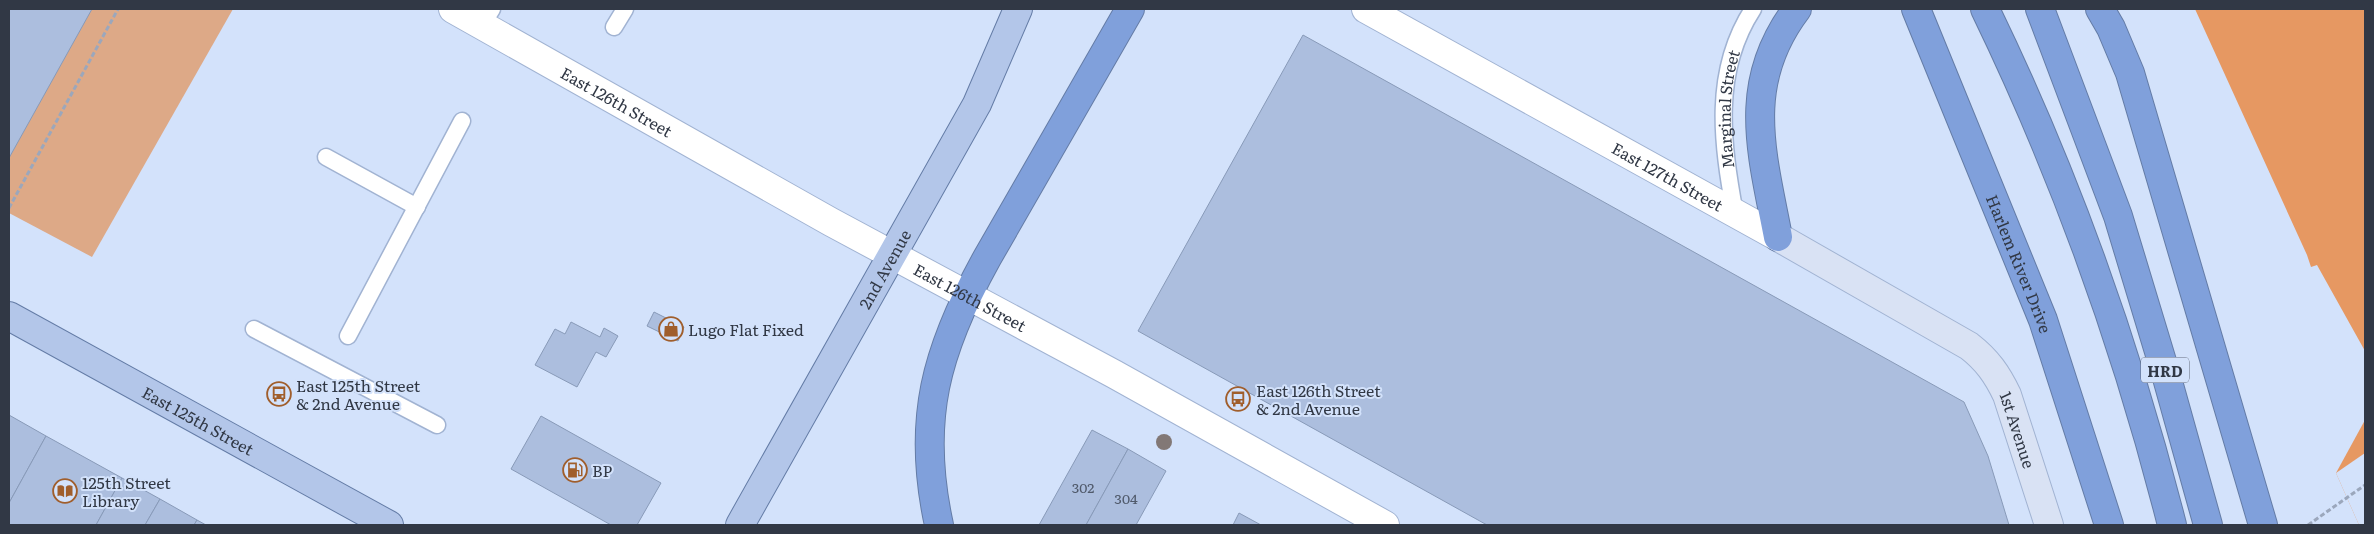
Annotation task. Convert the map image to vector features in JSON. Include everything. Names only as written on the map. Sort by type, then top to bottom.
[{"type":"highway","points":[[938,525],[930,475],[929,440],[935,380],[943,354],[966,296],[1130,9]]},
{"type":"highway","points":[[1778,237],[1759,141],[1760,103],[1763,83],[1776,42],[1797,9]]},
{"type":"highway","name":"Harlem River Drive","points":[[1916,9],[2043,320],[2109,525]]},
{"type":"highway","points":[[1985,9],[2044,138],[2088,252],[2136,397],[2172,525]]},
{"type":"highway","name":"HRD","points":[[2040,9],[2118,216],[2162,359],[2208,525]]},
{"type":"highway","points":[[2100,9],[2111,28],[2130,73],[2263,525]]},
{"type":"main road","name":"2nd Avenue","points":[[740,525],[977,104],[1018,9]]},
{"type":"main road","name":"East 127th Street","points":[[1778,237],[1969,346]]},
{"type":"main road","name":"East 125th Street","points":[[9,316],[389,525]]},
{"type":"main road","name":"1st Avenue","points":[[1969,346],[1984,358],[2001,382],[2049,525]]},
{"type":"street","name":"East 126th Street","points":[[453,9],[487,17],[966,296],[1105,370],[1385,525]]},
{"type":"street","name":"East 127th Street","points":[[1366,9],[1778,237]]},
{"type":"lane","points":[[614,27],[625,9]]},
{"type":"lane","name":"Marginal Street","points":[[1735,214],[1724,139],[1724,92],[1728,66],[1735,43],[1753,9]]},
{"type":"lane","points":[[348,336],[462,121]]},
{"type":"lane","points":[[326,157],[417,207]]},
{"type":"lane","points":[[254,329],[437,425]]},
{"type":"path","points":[[9,208],[118,9]]},
{"type":"path","points":[[2308,525],[2365,485]]},
{"type":"shaded area","points":[[91,9],[233,9],[92,257],[9,213],[9,157]]},
{"type":"shaded area","points":[[2195,9],[2365,9],[2365,351],[2317,265],[2311,267]]},
{"type":"shaded area","points":[[2365,420],[2365,525],[2359,525],[2336,473]]},
{"type":"pier","points":[[2365,453],[2365,525],[2359,525],[2336,473]]},
{"type":"building","points":[[9,9],[92,9],[9,158]]},
{"type":"building","points":[[1303,35],[1964,402],[1988,456],[2009,525],[1487,525],[1138,331]]},
{"type":"building","points":[[654,312],[684,327],[678,341],[647,326]]},
{"type":"building","points":[[571,322],[600,337],[604,328],[618,336],[606,357],[596,352],[577,387],[535,365],[555,329],[565,334]]},
{"type":"building","points":[[9,415],[46,436],[9,503]]},
{"type":"building","name":"BP","points":[[541,416],[661,483],[637,525],[611,525],[511,469]]},
{"type":"building","points":[[1092,430],[1128,449],[1086,525],[1039,525]]},
{"type":"building","name":"125th Street Library","points":[[46,436],[122,478],[96,525],[9,525],[9,503]]},
{"type":"building","points":[[1128,449],[1166,471],[1136,525],[1086,525]]},
{"type":"building","points":[[122,478],[160,499],[145,525],[96,525]]},
{"type":"building","points":[[160,499],[197,520],[194,525],[145,525]]},
{"type":"building","points":[[1239,513],[1261,525],[1233,525]]},
{"type":"building","points":[[197,520],[206,525],[194,525]]},
{"type":"place","name":"Lugo Flat Fixed","points":[[671,329]]},
{"type":"place","name":"East 125th Street & 2nd Avenue","points":[[279,394]]},
{"type":"place","name":"East 126th Street & 2nd Avenue","points":[[1238,399]]},
{"type":"place","name":"BP","points":[[575,470]]},
{"type":"place","name":"125th Street Library","points":[[65,491]]}]
